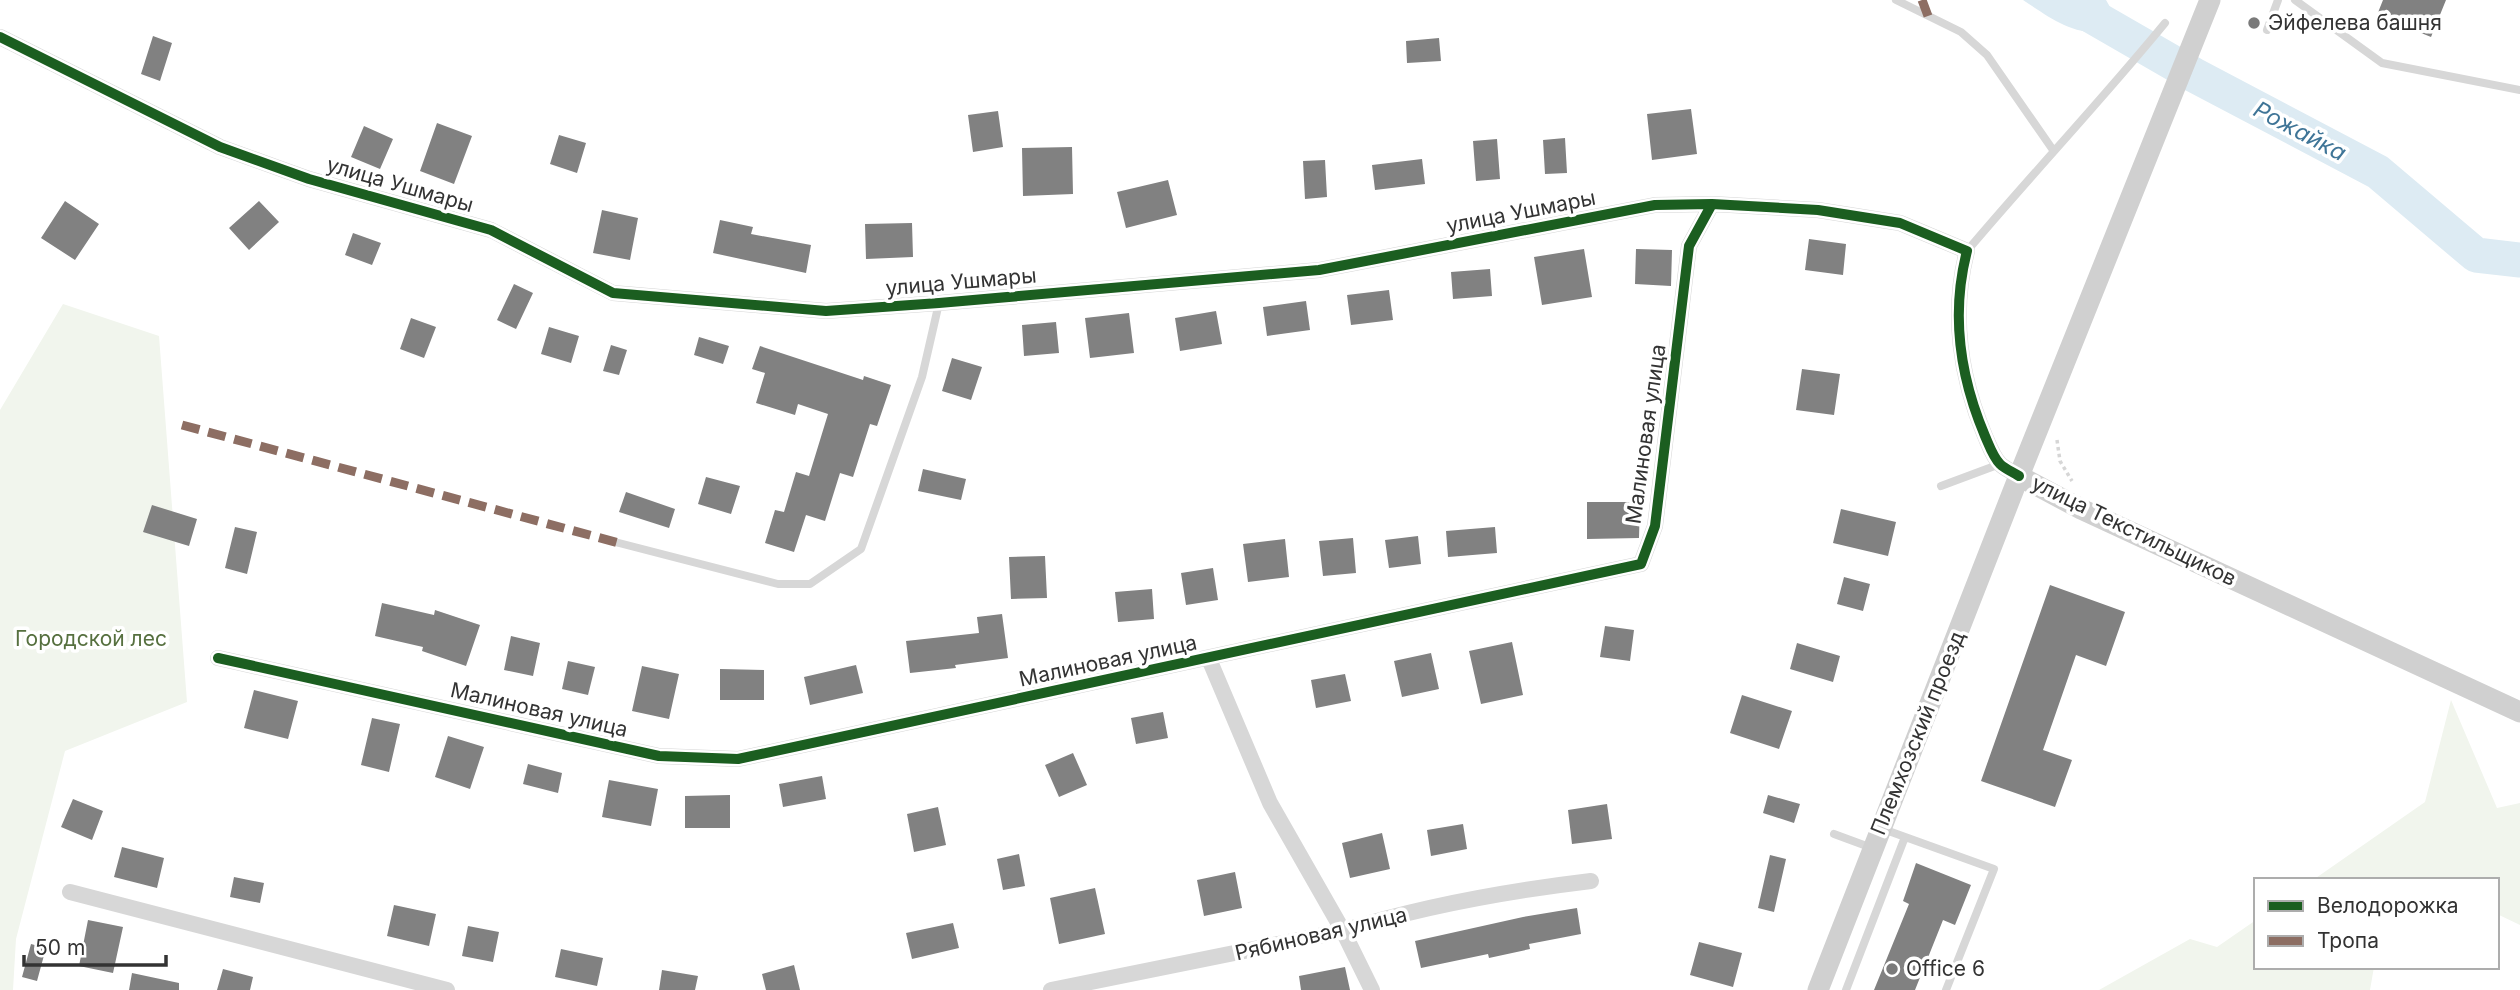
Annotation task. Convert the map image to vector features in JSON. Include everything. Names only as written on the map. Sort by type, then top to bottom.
[{"type":"main road","name":"улица Текстильщиков","points":[[2210,0],[2019,476],[2094,514],[2520,712]]},
{"type":"main road","name":"Племхозский проезд","points":[[1818,990],[2019,476]]},
{"type":"street","name":"улица Ушмары","points":[[0,37],[220,147],[309,179],[491,230],[613,293],[826,311],[939,303],[1319,270],[1655,205],[1712,204],[1818,210],[1900,223],[1967,251]]},
{"type":"street","name":"Малиновая улица","points":[[218,658],[659,756],[738,759],[1641,564],[1655,526],[1689,246],[1712,204]]},
{"type":"street","points":[[1967,251],[1960,285],[1959,343],[1968,387],[1979,422],[2000,464],[2019,476]]},
{"type":"street","points":[[1209,659],[1270,803],[1343,931],[1372,990]]},
{"type":"street","name":"Рябиновая улица","points":[[1052,990],[1343,931],[1516,890],[1591,881]]},
{"type":"street","points":[[70,892],[447,990]]},
{"type":"lane","points":[[1896,0],[1961,32],[1987,55],[2053,150]]},
{"type":"lane","points":[[2267,30],[2278,0]]},
{"type":"lane","points":[[2295,0],[2382,63],[2520,90]]},
{"type":"lane","points":[[1967,251],[2053,150],[2094,108],[2165,23]]},
{"type":"lane","points":[[619,543],[778,584],[810,584],[861,549],[922,377],[939,303]]},
{"type":"lane","points":[[1941,486],[2000,464]]},
{"type":"lane","points":[[1834,834],[1876,838],[1905,837],[1994,869],[1945,990]]},
{"type":"lane","points":[[1846,990],[1905,837]]},
{"type":"path","points":[[2058,433],[2056,443],[2060,461],[2069,478],[2077,485]]},
{"type":"green space","name":"Городской лес","points":[[63,304],[159,336],[187,702],[65,751],[16,939],[13,990],[0,990],[0,410]]},
{"type":"green space","points":[[2451,700],[2497,808],[2520,803],[2520,925],[2499,915],[2499,878],[2316,878],[2425,802]]},
{"type":"green space","points":[[2254,921],[2254,969],[2374,969],[2370,990],[2099,990],[2190,939],[2217,947]]},
{"type":"shaded area","points":[[2023,0],[2106,0],[2110,7],[2101,33],[2069,27]]},
{"type":"building","points":[[2383,0],[2446,0],[2431,37],[2377,15]]},
{"type":"building","points":[[153,36],[172,43],[160,81],[141,74]]},
{"type":"building","points":[[1439,38],[1441,61],[1407,63],[1406,41]]},
{"type":"building","points":[[1691,109],[1697,154],[1652,160],[1647,114]]},
{"type":"building","points":[[998,111],[1003,147],[973,152],[968,115]]},
{"type":"building","points":[[437,123],[472,136],[454,184],[420,171]]},
{"type":"building","points":[[364,126],[393,139],[380,169],[351,157]]},
{"type":"building","points":[[559,135],[586,143],[577,173],[550,164]]},
{"type":"building","points":[[1565,138],[1567,173],[1545,174],[1543,140]]},
{"type":"building","points":[[1497,139],[1500,179],[1476,181],[1473,141]]},
{"type":"building","points":[[1072,147],[1073,194],[1023,196],[1022,148]]},
{"type":"building","points":[[1422,159],[1425,184],[1375,190],[1372,165]]},
{"type":"building","points":[[1325,160],[1327,197],[1305,199],[1303,161]]},
{"type":"building","points":[[1168,180],[1177,215],[1126,228],[1117,192]]},
{"type":"building","points":[[65,201],[99,224],[75,260],[41,238]]},
{"type":"building","points":[[259,201],[279,222],[249,250],[229,228]]},
{"type":"building","points":[[602,210],[638,218],[630,260],[593,253]]},
{"type":"building","points":[[720,220],[753,227],[751,234],[811,245],[806,273],[713,253]]},
{"type":"building","points":[[912,223],[913,257],[866,259],[865,224]]},
{"type":"building","points":[[353,233],[381,243],[372,265],[345,255]]},
{"type":"building","points":[[1809,239],[1846,244],[1843,275],[1805,270]]},
{"type":"building","points":[[1584,249],[1592,297],[1542,305],[1534,257]]},
{"type":"building","points":[[1636,249],[1672,250],[1671,286],[1635,284]]},
{"type":"building","points":[[1490,269],[1492,296],[1453,299],[1451,272]]},
{"type":"building","points":[[514,284],[533,293],[516,329],[497,320]]},
{"type":"building","points":[[1389,290],[1393,320],[1351,325],[1347,295]]},
{"type":"building","points":[[1306,301],[1310,330],[1267,336],[1263,307]]},
{"type":"building","points":[[1216,311],[1222,344],[1180,351],[1175,318]]},
{"type":"building","points":[[1129,313],[1134,353],[1090,358],[1085,318]]},
{"type":"building","points":[[411,318],[436,327],[424,358],[400,349]]},
{"type":"building","points":[[1056,322],[1059,353],[1024,356],[1022,325]]},
{"type":"building","points":[[549,327],[579,336],[571,363],[541,354]]},
{"type":"building","points":[[699,337],[729,346],[723,364],[694,355]]},
{"type":"building","points":[[611,345],[627,350],[619,375],[603,371]]},
{"type":"building","points":[[760,346],[863,380],[864,376],[891,385],[877,426],[870,424],[853,477],[840,473],[825,521],[806,515],[794,552],[765,543],[775,510],[784,512],[796,472],[809,476],[828,414],[798,404],[795,415],[756,403],[765,373],[752,369]]},
{"type":"building","points":[[952,358],[982,367],[971,400],[942,391]]},
{"type":"building","points":[[1802,369],[1840,374],[1834,415],[1796,410]]},
{"type":"building","points":[[923,469],[966,479],[961,500],[918,491]]},
{"type":"building","points":[[706,477],[740,486],[731,514],[698,504]]},
{"type":"building","points":[[626,492],[675,509],[669,528],[619,512]]},
{"type":"building","points":[[1587,502],[1640,502],[1639,538],[1587,539]]},
{"type":"building","points":[[152,505],[197,519],[189,546],[143,532]]},
{"type":"building","points":[[1841,509],[1896,522],[1888,556],[1833,543]]},
{"type":"building","points":[[235,527],[257,532],[247,574],[225,568]]},
{"type":"building","points":[[1495,527],[1497,553],[1448,557],[1446,531]]},
{"type":"building","points":[[1418,536],[1421,564],[1389,568],[1385,540]]},
{"type":"building","points":[[1353,538],[1356,573],[1323,576],[1319,541]]},
{"type":"building","points":[[1285,539],[1289,577],[1248,582],[1243,544]]},
{"type":"building","points":[[1045,556],[1047,598],[1011,599],[1009,557]]},
{"type":"building","points":[[1213,568],[1218,600],[1186,605],[1181,573]]},
{"type":"building","points":[[1844,577],[1870,584],[1863,611],[1837,604]]},
{"type":"building","points":[[2050,585],[2125,612],[2106,666],[2076,655],[2043,750],[2072,760],[2055,807],[1981,781]]},
{"type":"building","points":[[1152,589],[1154,619],[1118,622],[1115,592]]},
{"type":"building","points":[[382,603],[434,615],[435,610],[480,625],[466,666],[422,651],[423,647],[375,636]]},
{"type":"building","points":[[1002,614],[1008,658],[910,673],[906,641],[979,633],[977,617]]},
{"type":"building","points":[[1605,626],[1634,630],[1630,661],[1600,657]]},
{"type":"building","points":[[511,636],[540,643],[533,676],[504,670]]},
{"type":"building","points":[[1512,642],[1523,695],[1481,704],[1469,651]]},
{"type":"building","points":[[1797,643],[1840,656],[1833,682],[1790,669]]},
{"type":"building","points":[[1431,653],[1439,689],[1402,697],[1394,661]]},
{"type":"building","points":[[568,661],[595,667],[588,695],[562,689]]},
{"type":"building","points":[[856,665],[863,693],[810,705],[804,677]]},
{"type":"building","points":[[642,666],[679,674],[669,719],[632,711]]},
{"type":"building","points":[[720,669],[764,670],[764,700],[720,700]]},
{"type":"building","points":[[1345,674],[1351,701],[1316,708],[1311,680]]},
{"type":"building","points":[[254,690],[298,701],[288,739],[244,728]]},
{"type":"building","points":[[1742,695],[1792,711],[1779,749],[1730,733]]},
{"type":"building","points":[[1163,712],[1168,738],[1136,744],[1131,718]]},
{"type":"building","points":[[372,718],[400,724],[389,772],[361,765]]},
{"type":"building","points":[[448,736],[484,747],[470,789],[435,777]]},
{"type":"building","points":[[1073,753],[1087,785],[1059,797],[1045,765]]},
{"type":"building","points":[[528,764],[562,773],[558,793],[523,784]]},
{"type":"building","points":[[822,776],[826,799],[783,807],[779,784]]},
{"type":"building","points":[[609,780],[658,789],[651,826],[602,817]]},
{"type":"building","points":[[730,795],[730,828],[685,828],[685,796]]},
{"type":"building","points":[[1768,795],[1800,804],[1794,823],[1763,813]]},
{"type":"building","points":[[73,799],[103,811],[92,840],[61,827]]},
{"type":"building","points":[[1607,804],[1612,839],[1572,844],[1568,810]]},
{"type":"building","points":[[938,807],[946,845],[914,852],[907,814]]},
{"type":"building","points":[[1463,824],[1467,849],[1431,856],[1427,830]]},
{"type":"building","points":[[1382,833],[1390,869],[1350,878],[1342,843]]},
{"type":"building","points":[[122,847],[164,858],[157,888],[114,877]]},
{"type":"building","points":[[1019,854],[1025,886],[1003,890],[997,859]]},
{"type":"building","points":[[1770,855],[1786,859],[1774,912],[1758,908]]},
{"type":"building","points":[[1916,863],[1971,885],[1955,925],[1943,920],[1915,990],[1874,990],[1909,904],[1903,901]]},
{"type":"building","points":[[1235,872],[1242,908],[1204,916],[1197,880]]},
{"type":"building","points":[[234,877],[264,883],[260,903],[230,897]]},
{"type":"building","points":[[1095,888],[1105,934],[1059,944],[1050,898]]},
{"type":"building","points":[[394,905],[436,914],[429,946],[387,936]]},
{"type":"building","points":[[1577,908],[1581,934],[1529,944],[1530,949],[1489,958],[1488,954],[1421,968],[1415,941]]},
{"type":"building","points":[[88,920],[123,927],[113,973],[79,966]]},
{"type":"building","points":[[953,923],[959,948],[912,959],[906,933]]},
{"type":"building","points":[[468,926],[499,932],[493,962],[462,956]]},
{"type":"building","points":[[1699,942],[1742,953],[1733,987],[1690,975]]},
{"type":"building","points":[[31,944],[46,948],[37,981],[22,977]]},
{"type":"building","points":[[561,949],[603,958],[597,986],[555,977]]},
{"type":"building","points":[[794,965],[800,990],[766,990],[762,974]]},
{"type":"building","points":[[1345,967],[1350,990],[1301,990],[1299,976]]},
{"type":"building","points":[[223,969],[253,977],[250,990],[217,990]]},
{"type":"building","points":[[662,970],[698,976],[695,990],[659,990]]},
{"type":"building","points":[[132,973],[179,983],[179,990],[129,990]]},
{"type":"waterway","name":"Рожайка","points":[[2074,0],[2090,15],[2194,75],[2378,172],[2476,255],[2520,260]]},
{"type":"marked path","points":[[1922,0],[1928,16]]},
{"type":"marked path","points":[[182,425],[619,543]]},
{"type":"cycle path","points":[[0,37],[220,147],[309,179],[491,230],[613,293],[826,311],[939,303],[1319,270],[1655,205],[1712,204],[1818,210],[1900,223],[1967,251],[1962,274],[1959,321],[1969,391],[1995,458],[2002,466],[2019,476]]},
{"type":"cycle path","points":[[218,658],[659,756],[738,759],[1641,564],[1655,526],[1689,246],[1712,204]]},
{"type":"place","name":"Эйфелева башня","points":[[2254,23]]},
{"type":"place","name":"Office 6","points":[[1892,969]]}]
